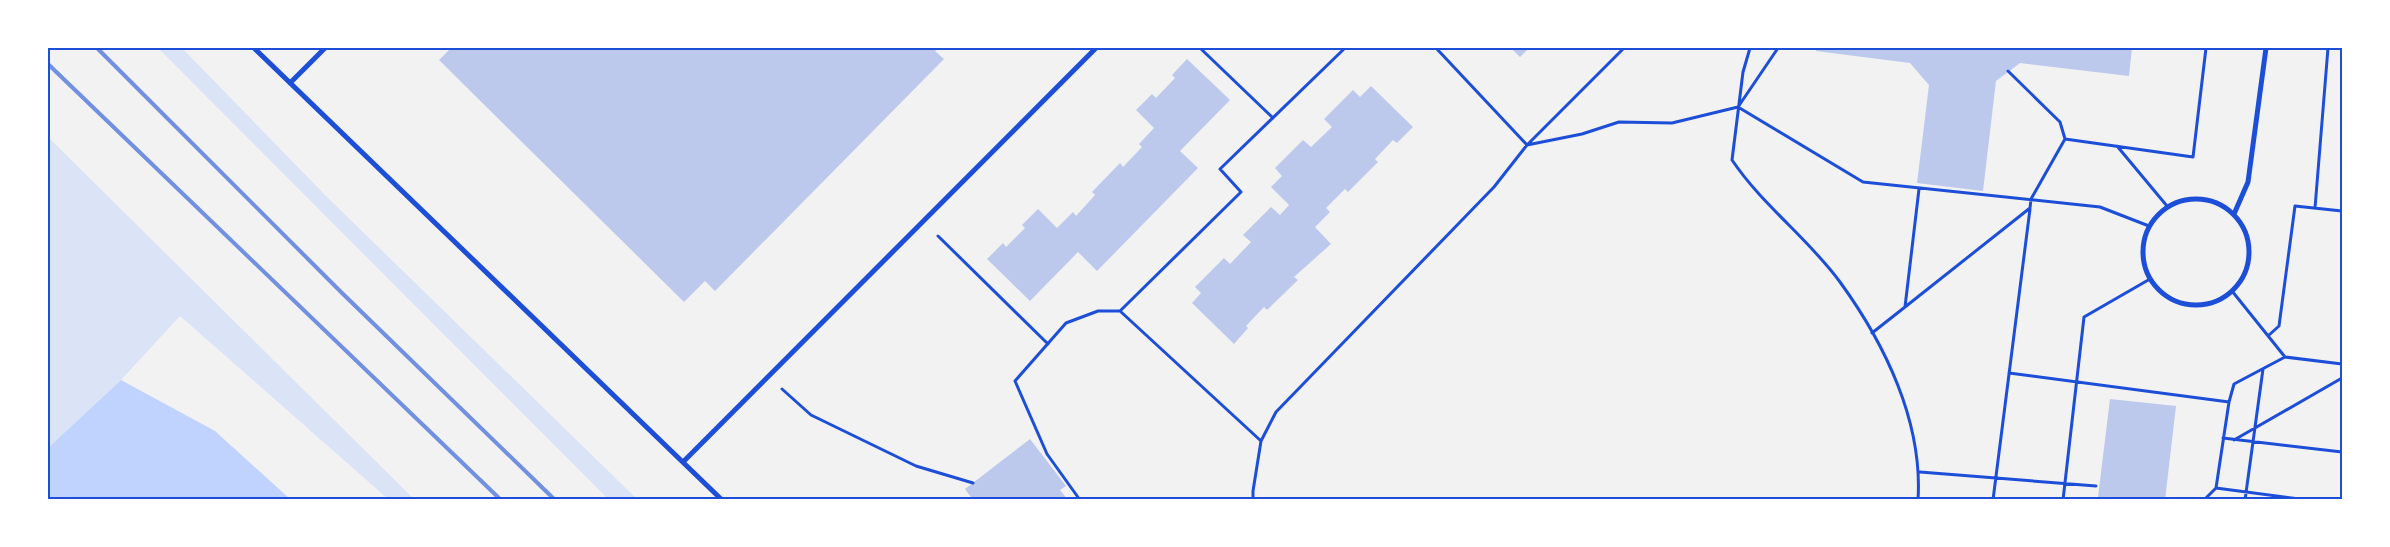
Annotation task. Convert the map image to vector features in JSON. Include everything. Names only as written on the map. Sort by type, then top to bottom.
[{"type":"street","points":[[254,48],[722,500]]},
{"type":"street","points":[[290,83],[326,48]]},
{"type":"street","points":[[683,462],[1096,48]]},
{"type":"street","points":[[2234,214],[2248,182],[2266,48]]},
{"type":"street","points":[[2184,199],[2202,199],[2219,204],[2234,214],[2244,228],[2249,244],[2248,262],[2243,278],[2232,291],[2220,300],[2204,305],[2188,305],[2166,296],[2150,279],[2144,267],[2143,239],[2149,226],[2167,206],[2184,199]]},
{"type":"path","points":[[1200,48],[1273,118]]},
{"type":"path","points":[[1120,311],[1241,192],[1220,169],[1345,48]]},
{"type":"path","points":[[1436,48],[1527,145]]},
{"type":"path","points":[[1253,500],[1252,491],[1261,442],[1276,412],[1494,187],[1527,145],[1624,48]]},
{"type":"path","points":[[1750,48],[1738,107],[1732,160],[1749,185],[1840,282],[1872,333],[1894,377],[1910,417],[1920,472],[1918,500]]},
{"type":"path","points":[[1527,145],[1582,134],[1620,122],[1672,123],[1738,107],[1778,48]]},
{"type":"path","points":[[2065,139],[2192,157],[2206,48]]},
{"type":"path","points":[[2315,208],[2328,48]]},
{"type":"path","points":[[1993,500],[2031,199],[2065,139],[2060,122],[2008,71]]},
{"type":"path","points":[[1738,107],[1863,182],[1920,189],[1928,187],[2100,206],[2149,226]]},
{"type":"path","points":[[2117,146],[2167,206]]},
{"type":"path","points":[[1905,307],[1920,189]]},
{"type":"path","points":[[2269,335],[2279,326],[2296,206],[2342,211]]},
{"type":"path","points":[[1872,333],[2030,208]]},
{"type":"path","points":[[924,222],[1048,344]]},
{"type":"path","points":[[2063,500],[2084,317],[2150,279]]},
{"type":"path","points":[[2232,291],[2269,335],[2285,358]]},
{"type":"path","points":[[1080,500],[1047,454],[1015,381],[1066,323],[1098,311],[1120,311],[1261,442]]},
{"type":"path","points":[[2204,500],[2216,488],[2228,402],[2234,384],[2285,358],[2342,364]]},
{"type":"path","points":[[2244,500],[2263,369]]},
{"type":"path","points":[[2009,373],[2228,402]]},
{"type":"path","points":[[769,377],[811,415],[916,466],[973,483]]},
{"type":"path","points":[[2234,440],[2342,378]]},
{"type":"path","points":[[2223,438],[2342,452]]},
{"type":"path","points":[[1920,472],[2096,486]]},
{"type":"path","points":[[2216,488],[2308,500]]},
{"type":"shaded area","points":[[158,48],[182,48],[326,196],[637,499],[608,499]]},
{"type":"shaded area","points":[[48,137],[414,499],[388,499],[180,316],[121,380],[48,448]]},
{"type":"water","points":[[121,380],[215,431],[290,499],[48,499],[48,448]]},
{"type":"building","points":[[451,48],[939,48],[935,51],[944,59],[715,291],[705,281],[684,302],[439,60]]},
{"type":"building","points":[[1511,48],[1529,48],[1520,57]]},
{"type":"building","points":[[1816,48],[2132,48],[2129,76],[2020,63],[1996,81],[1983,191],[1917,183],[1929,85],[1910,63],[1816,51]]},
{"type":"building","points":[[1187,59],[1230,100],[1180,151],[1198,168],[1097,271],[1078,252],[1030,301],[987,259],[1003,243],[1006,247],[1025,228],[1022,225],[1038,209],[1057,228],[1073,212],[1076,216],[1095,195],[1092,192],[1120,163],[1123,167],[1142,147],[1139,144],[1154,128],[1136,110],[1152,94],[1156,98],[1175,78],[1172,75]]},
{"type":"building","points":[[1371,86],[1413,127],[1397,143],[1393,140],[1375,159],[1378,162],[1348,192],[1345,189],[1326,208],[1330,212],[1315,227],[1331,244],[1294,277],[1298,280],[1267,310],[1264,307],[1246,326],[1248,328],[1234,344],[1192,303],[1201,293],[1195,287],[1224,258],[1230,264],[1251,242],[1243,235],[1271,207],[1280,215],[1289,205],[1271,187],[1282,176],[1275,168],[1303,140],[1311,147],[1332,127],[1324,119],[1353,90],[1360,97]]},
{"type":"building","points":[[2110,399],[2176,406],[2165,500],[2095,500],[2098,497]]},
{"type":"building","points":[[1030,439],[1066,486],[1060,490],[1068,500],[973,500],[965,489]]},
{"type":"railway","points":[[97,48],[342,293],[555,500]]},
{"type":"railway","points":[[48,64],[501,500]]}]
